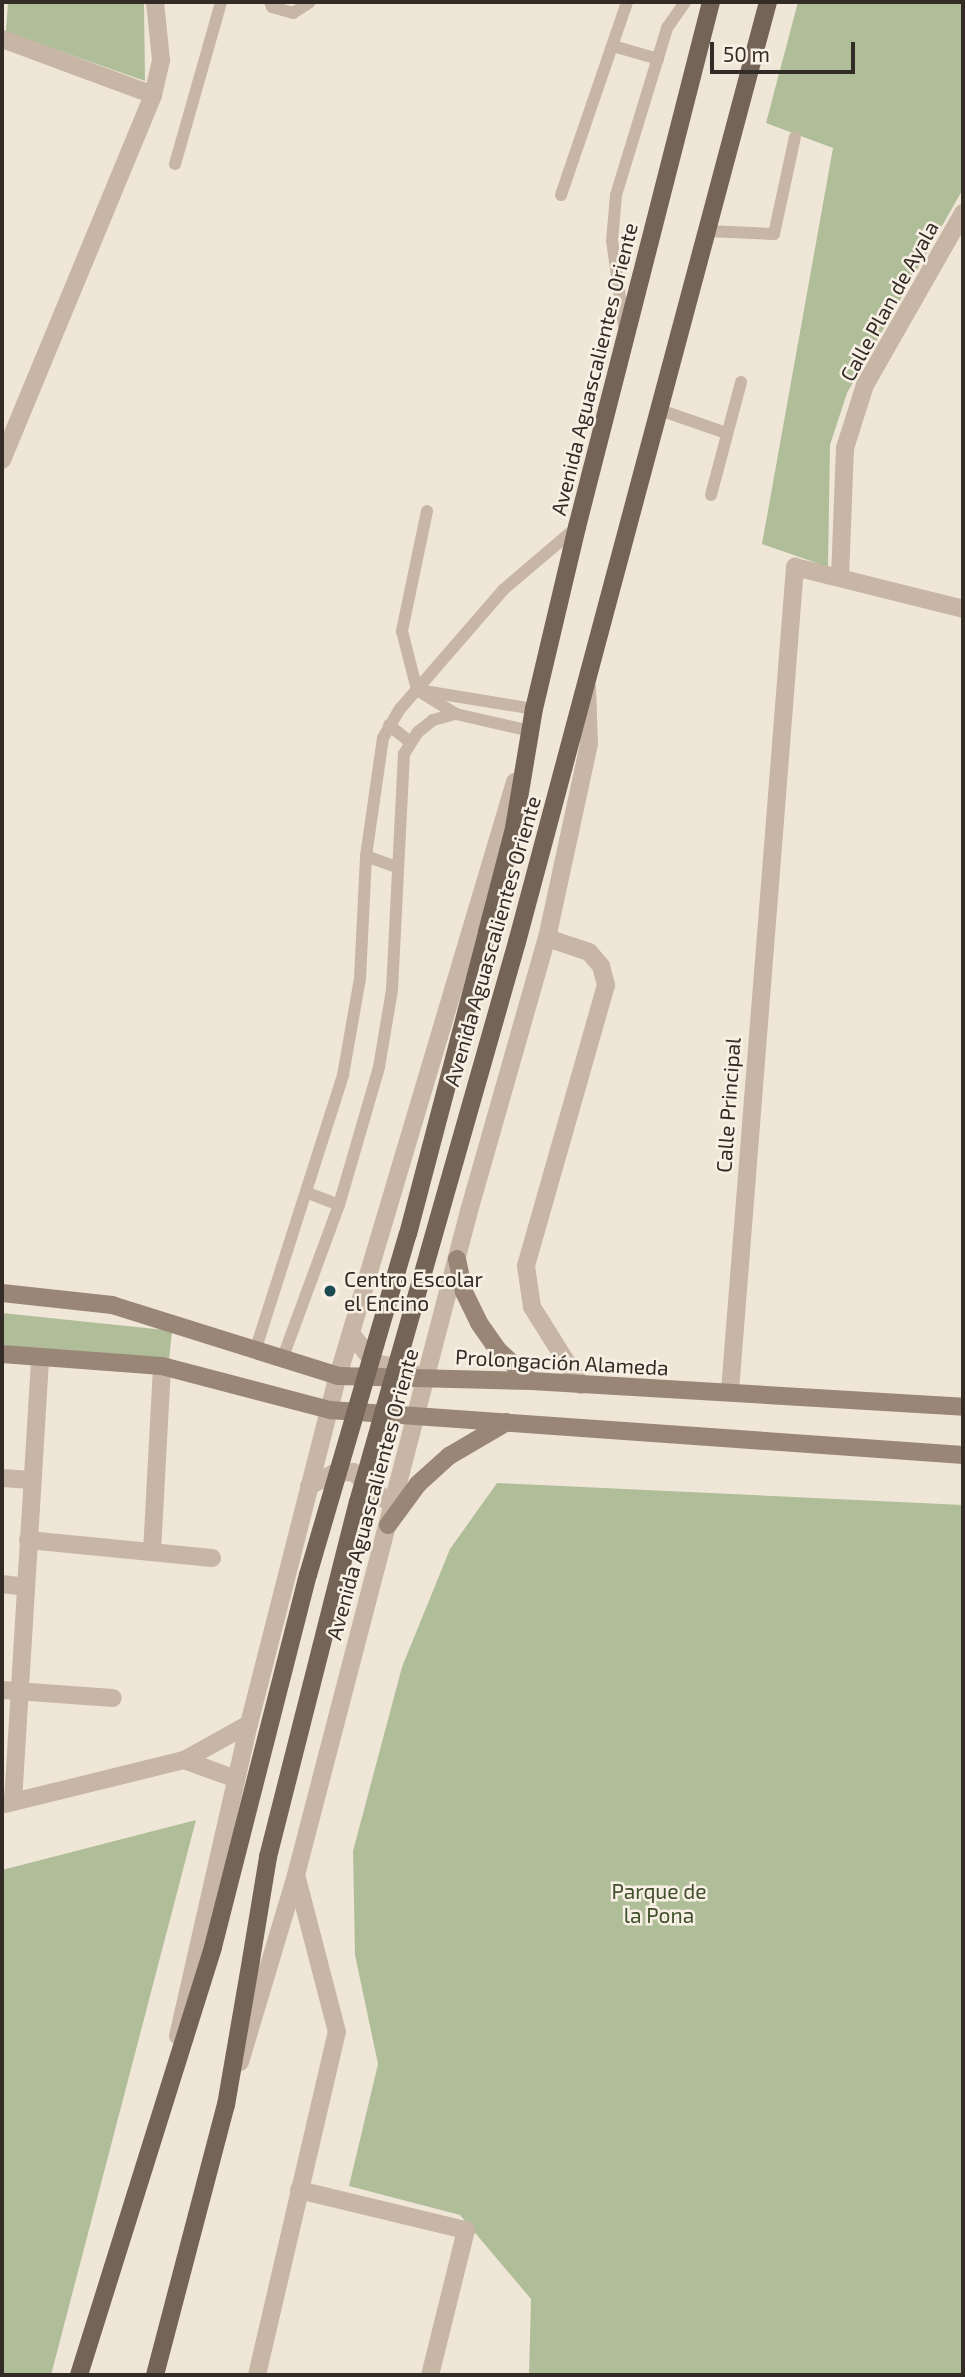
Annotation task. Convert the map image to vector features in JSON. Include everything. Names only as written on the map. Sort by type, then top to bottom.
[{"type":"main road","name":"Avenida Aguascalientes Oriente","points":[[79,2375],[168,2082],[213,1947],[308,1575],[408,1234],[514,828],[525,749],[577,527],[711,2]]},
{"type":"main road","name":"Avenida Aguascalientes Oriente","points":[[155,2375],[226,2105],[268,1857],[358,1502],[587,687],[768,2]]},
{"type":"main road","points":[[457,1259],[464,1292],[479,1323],[498,1350],[531,1381]]},
{"type":"main road","name":"Prolongación Alameda","points":[[2,1293],[112,1305],[256,1348],[338,1376],[428,1373],[581,1385],[730,1391],[963,1407]]},
{"type":"main road","points":[[2,1354],[162,1366],[330,1410],[963,1455]]},
{"type":"main road","points":[[388,1525],[418,1485],[449,1456],[510,1421]]},
{"type":"street","points":[[2,460],[153,95],[161,60],[155,2]]},
{"type":"street","points":[[2,39],[153,95]]},
{"type":"street","name":"Calle Plan de Ayala","points":[[840,578],[845,448],[865,385],[963,213]]},
{"type":"street","name":"Calle Principal","points":[[730,1391],[772,821],[795,568],[840,578]]},
{"type":"street","points":[[840,578],[963,609]]},
{"type":"street","name":"Avenida Aguascalientes Oriente","points":[[226,2105],[296,1875],[457,1259],[547,938],[589,744],[587,687]]},
{"type":"street","name":"Avenida Aguascalientes Oriente","points":[[168,2082],[248,1724],[338,1376],[525,749]]},
{"type":"street","points":[[547,938],[589,952],[601,966],[606,985],[526,1266],[532,1307],[581,1385]]},
{"type":"street","points":[[352,1335],[364,1355],[385,1368],[428,1373]]},
{"type":"street","points":[[40,1356],[25,1587],[10,1691],[8,1803],[184,1760],[248,1724]]},
{"type":"street","points":[[152,1552],[162,1366]]},
{"type":"street","points":[[309,1486],[334,1473],[353,1472],[393,1506]]},
{"type":"street","points":[[2,1478],[32,1480]]},
{"type":"street","points":[[28,1540],[212,1558]]},
{"type":"street","points":[[2,1584],[25,1587]]},
{"type":"street","points":[[10,1691],[113,1698]]},
{"type":"street","points":[[184,1760],[236,1779]]},
{"type":"street","points":[[257,2375],[337,2032],[296,1875]]},
{"type":"street","points":[[299,2190],[466,2230],[430,2375]]},
{"type":"lane","points":[[175,164],[221,2]]},
{"type":"lane","points":[[270,2],[272,7],[293,13],[310,2]]},
{"type":"lane","points":[[561,195],[627,2]]},
{"type":"lane","points":[[626,336],[612,241],[616,195],[667,28],[685,2]]},
{"type":"lane","points":[[613,46],[658,59]]},
{"type":"lane","points":[[707,231],[774,233],[795,137]]},
{"type":"lane","points":[[711,495],[741,382]]},
{"type":"lane","points":[[660,410],[726,433]]},
{"type":"lane","points":[[427,511],[402,631],[417,690],[456,714],[530,731]]},
{"type":"lane","points":[[256,1348],[309,1193],[344,1075],[360,979],[366,856],[376,766],[389,725],[503,590],[577,527]]},
{"type":"lane","points":[[417,690],[534,709]]},
{"type":"lane","points":[[283,1357],[339,1205],[379,1067],[392,990],[400,774],[410,742],[433,720],[456,714]]},
{"type":"lane","points":[[389,725],[410,742]]},
{"type":"lane","points":[[366,856],[396,867]]},
{"type":"lane","points":[[309,1193],[339,1205]]},
{"type":"green space","points":[[8,2],[144,2],[145,81],[6,32]]},
{"type":"green space","points":[[798,2],[963,2],[963,189],[847,393],[830,445],[828,567],[762,544],[833,148],[766,123]]},
{"type":"green space","points":[[2,1313],[172,1331],[169,1363],[2,1345]]},
{"type":"green space","name":"Parque de la Pona","points":[[497,1483],[963,1505],[963,2375],[529,2375],[531,2299],[460,2215],[349,2186],[378,2064],[355,1955],[353,1851],[402,1667],[450,1549]]},
{"type":"green space","points":[[196,1820],[51,2375],[2,2375],[2,1870]]},
{"type":"place","name":"Centro Escolar el Encino","points":[[330,1291]]}]
